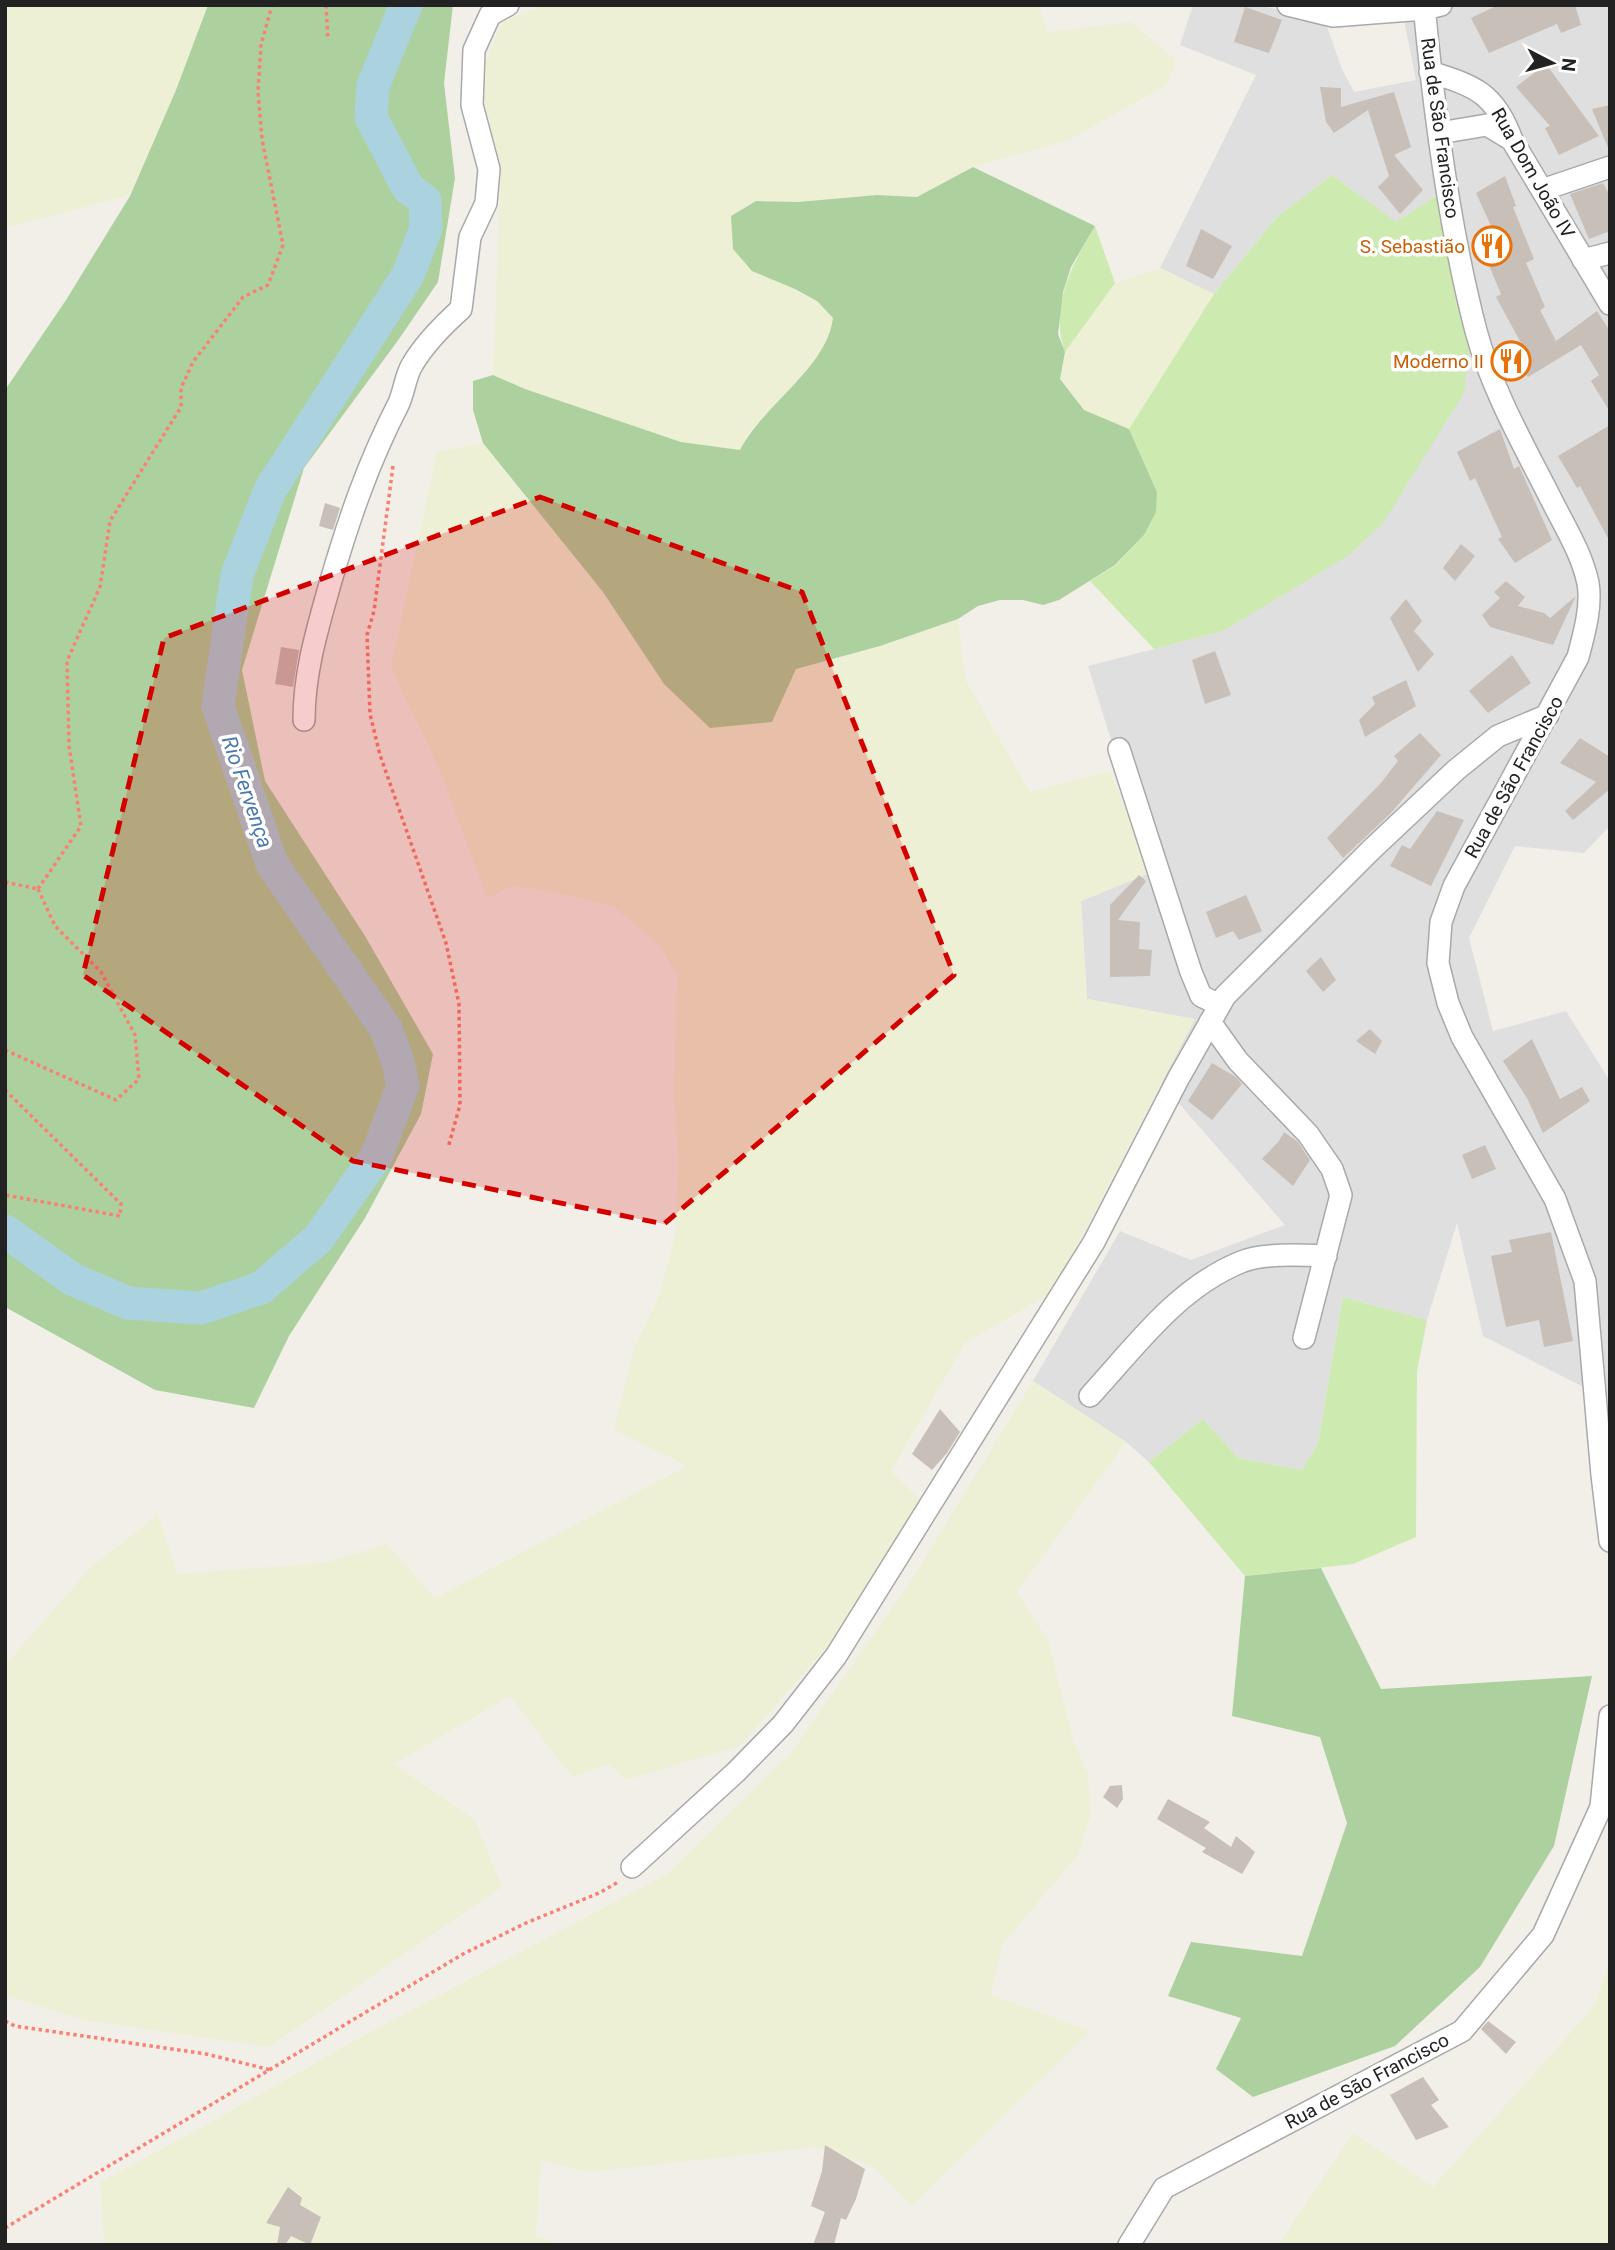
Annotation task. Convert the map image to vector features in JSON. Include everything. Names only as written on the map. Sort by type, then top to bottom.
[{"type":"street","points":[[304,720],[304,691],[310,654],[365,474],[399,402],[411,366],[434,333],[461,309],[470,237],[486,203],[489,169],[472,105],[474,50],[490,15],[508,5]]},
{"type":"street","points":[[1288,5],[1333,16],[1430,7]]},
{"type":"street","name":"Rua de São Francisco","points":[[1430,7],[1430,72],[1457,244],[1476,333],[1511,419],[1579,554],[1588,585],[1587,616],[1578,657],[1454,886],[1441,922],[1438,964],[1448,1003],[1462,1037],[1555,1199],[1586,1280],[1610,1541]]},
{"type":"street","name":"Rua Dom João IV","points":[[1430,72],[1469,84],[1486,96],[1504,120],[1512,140],[1610,304]]},
{"type":"street","points":[[1465,129],[1477,117],[1486,96]]},
{"type":"street","points":[[1439,133],[1487,125],[1512,140]]},
{"type":"street","points":[[1542,190],[1610,167]]},
{"type":"street","points":[[1583,260],[1610,253]]},
{"type":"street","points":[[632,1867],[736,1773],[783,1724],[836,1656],[1094,1242],[1178,1079],[1225,996],[1371,850],[1456,770],[1498,736],[1548,715]]},
{"type":"street","points":[[1119,748],[1201,996],[1215,1014],[1238,1061],[1308,1135],[1332,1169],[1341,1195],[1304,1338]]},
{"type":"street","points":[[1090,1396],[1173,1305],[1203,1283],[1242,1261],[1287,1255],[1326,1256]]},
{"type":"street","name":"Rua de São Francisco","points":[[1129,2245],[1164,2188],[1462,2031],[1543,1935],[1601,1807],[1610,1716]]},
{"type":"path","points":[[38,889],[81,825],[69,746],[67,661],[100,587],[110,521],[181,407],[181,388],[193,362],[243,297],[268,285],[283,245],[262,139],[258,92],[261,45],[272,5]]},
{"type":"path","points":[[326,5],[328,40]]},
{"type":"path","points":[[394,457],[374,611],[367,635],[369,701],[380,755],[446,943],[459,1004],[460,1105],[448,1148]]},
{"type":"path","points":[[5,882],[38,889]]},
{"type":"path","points":[[5,1050],[116,1100],[139,1079],[135,1035],[107,982],[101,972],[55,926],[38,889]]},
{"type":"path","points":[[5,1090],[121,1204],[120,1216],[5,1195]]},
{"type":"path","points":[[5,2228],[463,1954],[526,1923],[599,1893],[622,1879],[632,1867]]},
{"type":"path","points":[[5,2021],[15,2026],[206,2054],[271,2070]]},
{"type":"highlighted area","points":[[540,497],[802,592],[954,975],[664,1224],[353,1161],[83,975],[164,638]]},
{"type":"shaded area","points":[[1193,5],[1259,5],[1325,21],[1342,69],[1354,92],[1416,80],[1401,5],[1610,5],[1610,826],[1584,853],[1515,846],[1469,938],[1493,1031],[1566,1011],[1610,1081],[1610,1394],[1607,1399],[1483,1336],[1457,1223],[1427,1320],[1343,1297],[1318,1443],[1302,1470],[1238,1458],[1203,1419],[1149,1462],[1126,1442],[1033,1381],[1120,1231],[1191,1260],[1285,1225],[1161,1083],[1194,1019],[1087,999],[1081,901],[1152,872],[1088,666],[1223,631],[1396,223],[1332,175],[1277,217],[1214,294],[1160,268],[1256,75],[1180,45]]},
{"type":"green space","points":[[5,5],[208,5],[176,90],[130,195],[5,228]]},
{"type":"green space","points":[[208,5],[453,5],[444,83],[455,178],[438,282],[304,468],[242,670],[265,781],[365,936],[433,1054],[421,1114],[365,1218],[289,1336],[254,1408],[155,1390],[5,1307],[5,390],[66,300],[130,196],[176,90]]},
{"type":"green space","points":[[543,5],[1039,5],[1048,32],[1131,22],[1176,60],[1168,84],[1069,140],[973,167],[917,197],[877,195],[798,202],[756,201],[795,289],[817,301],[833,318],[831,332],[817,356],[793,387],[747,434],[740,450],[681,442],[525,389],[493,375],[501,168],[479,80],[501,23]]},
{"type":"green space","points":[[973,167],[1095,226],[1071,267],[1063,292],[1058,334],[1065,352],[1060,379],[1084,410],[1129,429],[1157,492],[1156,512],[1144,535],[1115,565],[1059,600],[1043,605],[1023,600],[1000,600],[978,606],[958,619],[880,646],[796,669],[772,722],[710,728],[664,684],[603,592],[483,443],[473,410],[473,381],[493,375],[525,389],[681,442],[740,450],[763,418],[819,354],[833,318],[817,301],[752,271],[733,249],[731,216],[756,201],[798,202],[877,195],[917,197]]},
{"type":"green space","points":[[1332,175],[1396,222],[1440,194],[1469,351],[1464,393],[1383,523],[1349,555],[1223,631],[1154,649],[1090,581],[1116,565],[1144,535],[1157,492],[1129,429],[1214,294],[1277,217]]},
{"type":"green space","points":[[1095,226],[1115,283],[1065,352],[1061,335],[1061,302],[1071,271]]},
{"type":"green space","points":[[1160,268],[1214,294],[1129,429],[1084,410],[1060,379],[1065,352],[1115,283]]},
{"type":"green space","points":[[483,443],[603,592],[664,684],[772,721],[796,669],[880,646],[958,619],[966,681],[1030,792],[1110,771],[1152,872],[1081,901],[1087,999],[1195,1019],[1053,1292],[965,1343],[891,1471],[921,1501],[832,1641],[740,1746],[626,1780],[608,1764],[572,1777],[510,1696],[394,1764],[475,1820],[502,1887],[269,2047],[84,2020],[5,1995],[5,1665],[92,1566],[158,1515],[178,1574],[325,1563],[387,1544],[435,1598],[687,1466],[614,1430],[635,1346],[660,1293],[675,1236],[678,1161],[674,1093],[677,976],[661,947],[613,906],[512,886],[487,898],[441,773],[391,667],[437,452]]},
{"type":"green space","points":[[1343,1297],[1427,1320],[1417,1371],[1416,1537],[1353,1564],[1245,1576],[1149,1462],[1203,1419],[1238,1458],[1302,1470],[1318,1443]]},
{"type":"green space","points":[[1033,1381],[1126,1442],[1017,1592],[1048,1640],[1073,1740],[1088,1773],[1091,1814],[1078,1855],[1002,1945],[991,1995],[1090,2031],[912,2206],[873,2166],[815,2147],[589,2172],[541,2161],[536,2236],[564,2245],[104,2245],[100,2182],[363,2036],[667,1874],[791,1753],[914,1576]]},
{"type":"green space","points":[[1321,1568],[1381,1689],[1592,1676],[1554,1846],[1480,1967],[1395,2046],[1253,2097],[1216,2069],[1241,2018],[1168,1996],[1191,1942],[1302,1956],[1347,1823],[1320,1737],[1232,1716],[1245,1576]]},
{"type":"green space","points":[[1610,1960],[1610,2245],[1278,2245],[1353,2133],[1433,2187],[1595,2005]]},
{"type":"building","points":[[1498,5],[1575,5],[1581,25],[1561,33],[1557,24],[1489,53],[1471,18]]},
{"type":"building","points":[[1245,7],[1282,20],[1269,53],[1234,42]]},
{"type":"building","points":[[1546,64],[1599,136],[1559,155],[1545,128],[1550,126],[1516,87]]},
{"type":"building","points":[[1320,87],[1341,88],[1341,107],[1394,92],[1411,147],[1394,155],[1423,190],[1400,214],[1378,187],[1389,176],[1368,110],[1334,133],[1326,122]]},
{"type":"building","points":[[1610,105],[1610,150],[1609,150],[1592,109]]},
{"type":"building","points":[[1505,176],[1516,206],[1513,207],[1534,259],[1526,263],[1545,307],[1540,310],[1556,341],[1597,311],[1610,331],[1610,412],[1591,381],[1599,375],[1581,345],[1528,377],[1511,348],[1521,343],[1496,297],[1501,294],[1480,244],[1496,237],[1476,193]]},
{"type":"building","points":[[1603,183],[1610,196],[1610,231],[1589,239],[1570,194]]},
{"type":"building","points":[[1201,229],[1232,246],[1213,279],[1186,266]]},
{"type":"building","points":[[1610,425],[1610,542],[1580,486],[1577,488],[1558,456]]},
{"type":"building","points":[[1500,429],[1514,469],[1519,466],[1552,540],[1515,563],[1498,539],[1502,537],[1475,478],[1470,481],[1457,452]]},
{"type":"building","points":[[325,503],[340,508],[333,530],[319,526]]},
{"type":"building","points":[[1461,544],[1475,556],[1455,581],[1443,568]]},
{"type":"building","points":[[1506,581],[1525,597],[1518,606],[1544,613],[1550,618],[1576,596],[1553,645],[1490,627],[1482,615],[1500,598],[1494,592]]},
{"type":"building","points":[[1406,599],[1422,621],[1414,631],[1434,654],[1418,672],[1390,618]]},
{"type":"building","points":[[281,647],[299,650],[293,687],[275,684]]},
{"type":"building","points":[[1215,651],[1231,695],[1205,704],[1192,660]]},
{"type":"building","points":[[1512,655],[1531,683],[1488,713],[1469,691]]},
{"type":"building","points":[[1406,680],[1416,706],[1365,737],[1359,720],[1375,704],[1372,697]]},
{"type":"building","points":[[1420,733],[1441,755],[1390,814],[1343,858],[1327,838],[1380,784],[1398,761],[1394,756]]},
{"type":"building","points":[[1580,738],[1610,757],[1610,789],[1573,820],[1565,811],[1596,782],[1560,763]]},
{"type":"building","points":[[1437,811],[1464,820],[1431,886],[1390,866],[1402,845],[1410,849]]},
{"type":"building","points":[[1139,875],[1146,881],[1118,920],[1140,922],[1139,949],[1152,950],[1150,976],[1110,977],[1110,905]]},
{"type":"building","points":[[1246,895],[1262,931],[1239,940],[1233,931],[1216,938],[1206,912]]},
{"type":"building","points":[[1321,957],[1336,980],[1323,992],[1306,971]]},
{"type":"building","points":[[1370,1029],[1382,1041],[1375,1054],[1356,1041]]},
{"type":"building","points":[[1532,1039],[1560,1099],[1582,1087],[1590,1101],[1543,1133],[1527,1098],[1503,1061]]},
{"type":"building","points":[[1212,1063],[1236,1077],[1242,1084],[1212,1120],[1188,1101]]},
{"type":"building","points":[[1284,1132],[1298,1142],[1310,1160],[1293,1186],[1262,1159]]},
{"type":"building","points":[[1485,1145],[1496,1169],[1472,1179],[1462,1155]]},
{"type":"building","points":[[1551,1232],[1573,1341],[1544,1347],[1539,1320],[1506,1327],[1491,1256],[1512,1252],[1509,1240]]},
{"type":"building","points":[[940,1409],[960,1432],[932,1470],[912,1454]]},
{"type":"building","points":[[1122,1785],[1123,1799],[1117,1808],[1103,1797],[1110,1786]]},
{"type":"building","points":[[1168,1799],[1210,1822],[1204,1828],[1231,1847],[1236,1836],[1255,1852],[1242,1874],[1202,1852],[1206,1848],[1157,1819]]},
{"type":"building","points":[[1488,2021],[1516,2042],[1506,2054],[1481,2029]]},
{"type":"building","points":[[1423,2077],[1439,2100],[1431,2105],[1449,2127],[1416,2140],[1390,2095]]},
{"type":"building","points":[[825,2145],[865,2169],[846,2220],[841,2218],[834,2245],[813,2245],[825,2212],[811,2206],[822,2171]]},
{"type":"building","points":[[288,2187],[302,2198],[300,2205],[321,2217],[310,2245],[291,2236],[285,2245],[277,2245],[280,2227],[266,2223]]},
{"type":"waterway","name":"Rio Fervença","points":[[5,1231],[72,1279],[128,1303],[201,1308],[261,1288],[318,1239],[377,1155],[403,1085],[386,1029],[272,864],[218,706],[237,575],[270,490],[408,275],[426,228],[425,201],[408,188],[371,117],[373,86],[406,5]]},
{"type":"place","name":"S. Sebastião","points":[[1492,246]]},
{"type":"place","name":"Moderno II","points":[[1511,361]]}]
